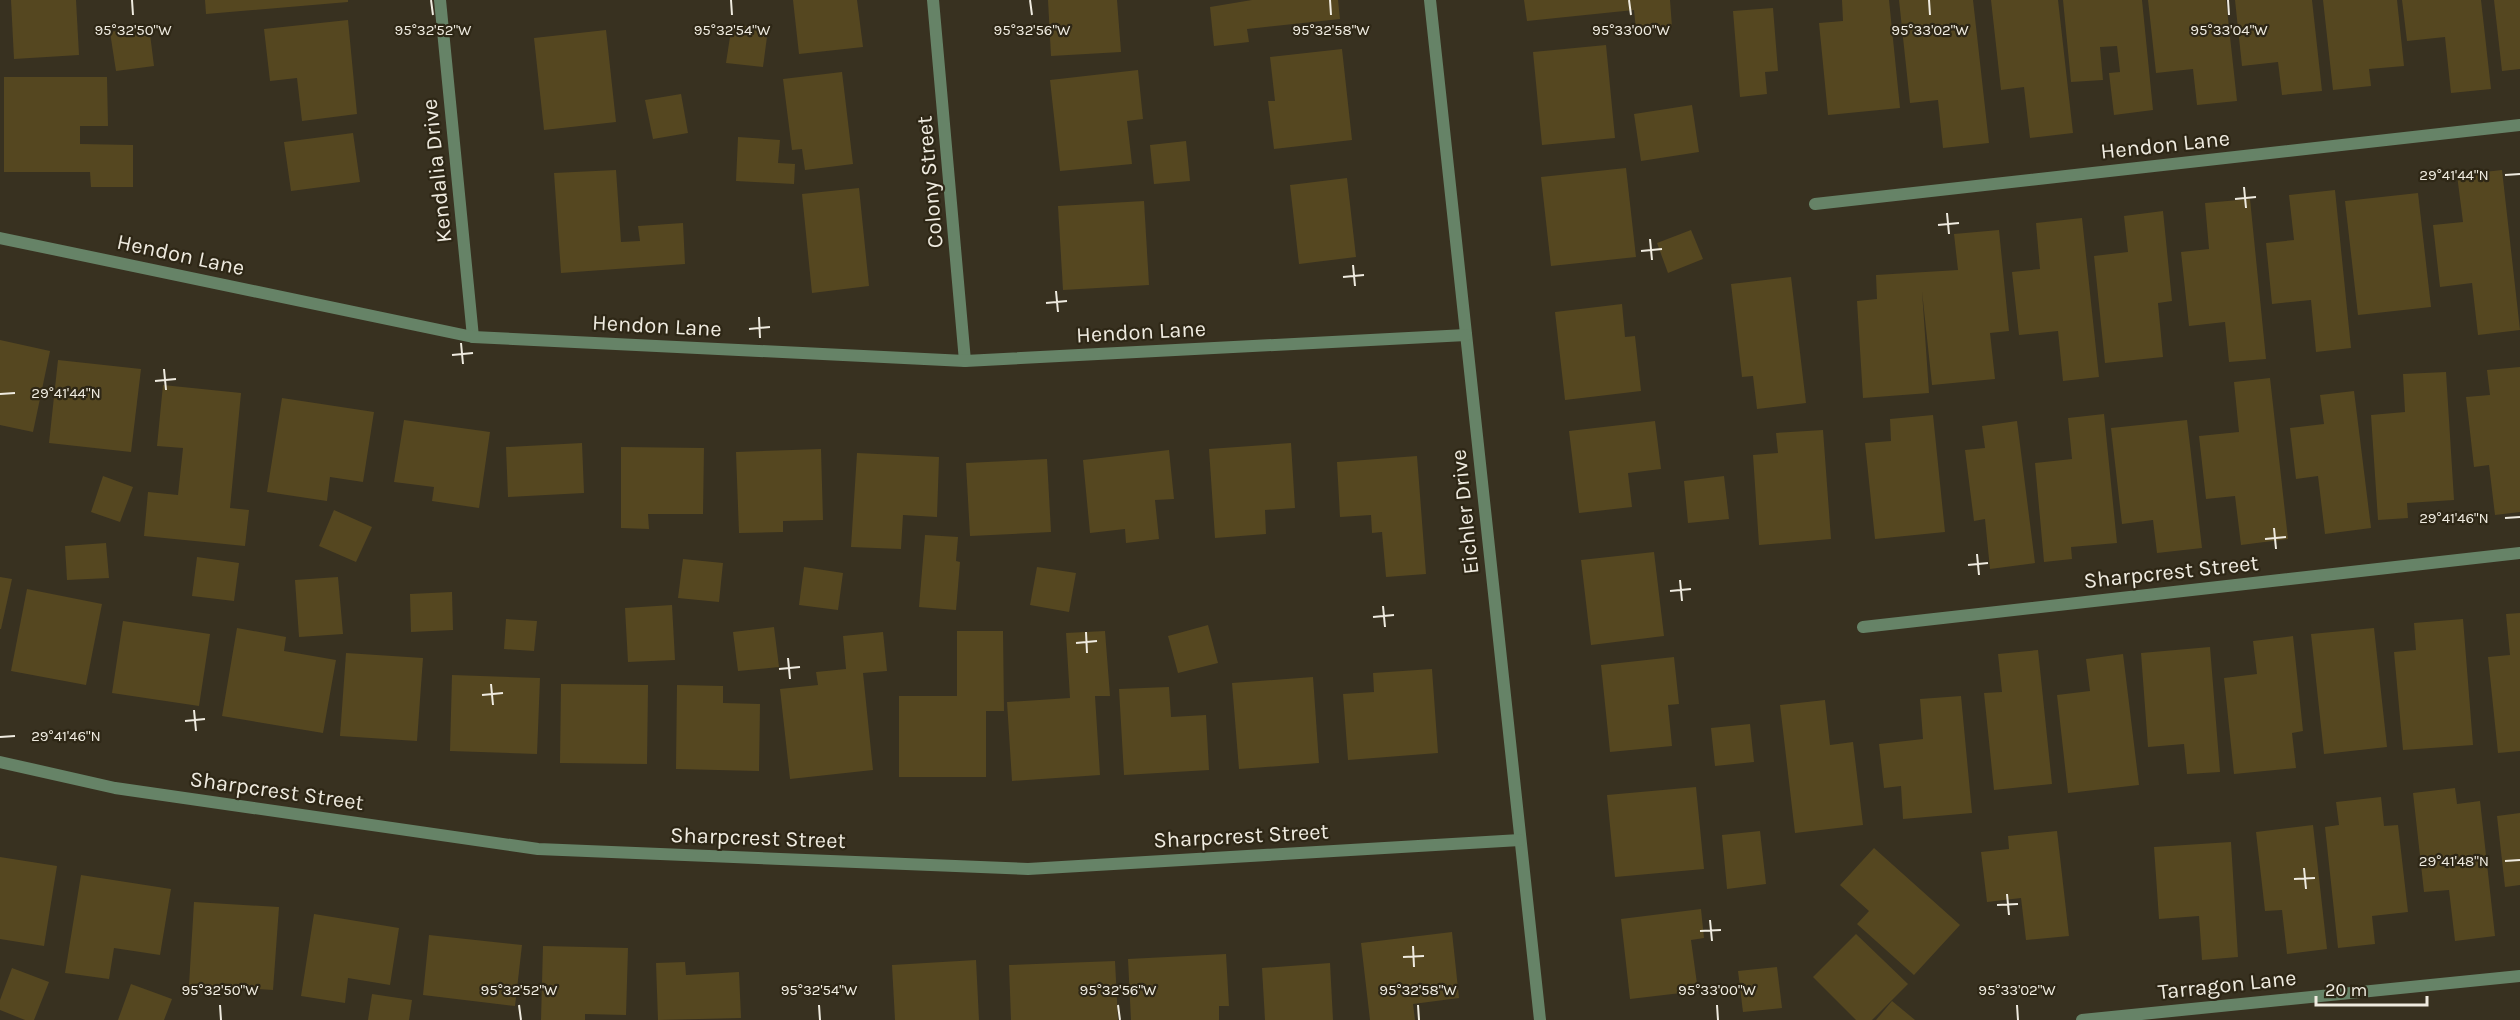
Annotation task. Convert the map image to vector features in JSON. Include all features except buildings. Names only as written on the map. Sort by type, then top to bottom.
[{"type":"street","name":"Kendalia Drive","points":[[440,0],[473,337]]},
{"type":"street","name":"Colony Street","points":[[933,0],[966,361]]},
{"type":"street","name":"Eichler Drive","points":[[1430,0],[1540,1020]]},
{"type":"street","name":"Hendon Lane","points":[[1815,204],[2520,125]]},
{"type":"street","name":"Hendon Lane","points":[[0,238],[473,337],[966,361],[1466,335]]},
{"type":"street","name":"Sharpcrest Street","points":[[1863,627],[2520,553]]},
{"type":"street","name":"Sharpcrest Street","points":[[0,762],[115,788],[538,849],[1028,869],[1521,840]]},
{"type":"street","name":"Tarragon Lane","points":[[2082,1020],[2520,976]]}]
